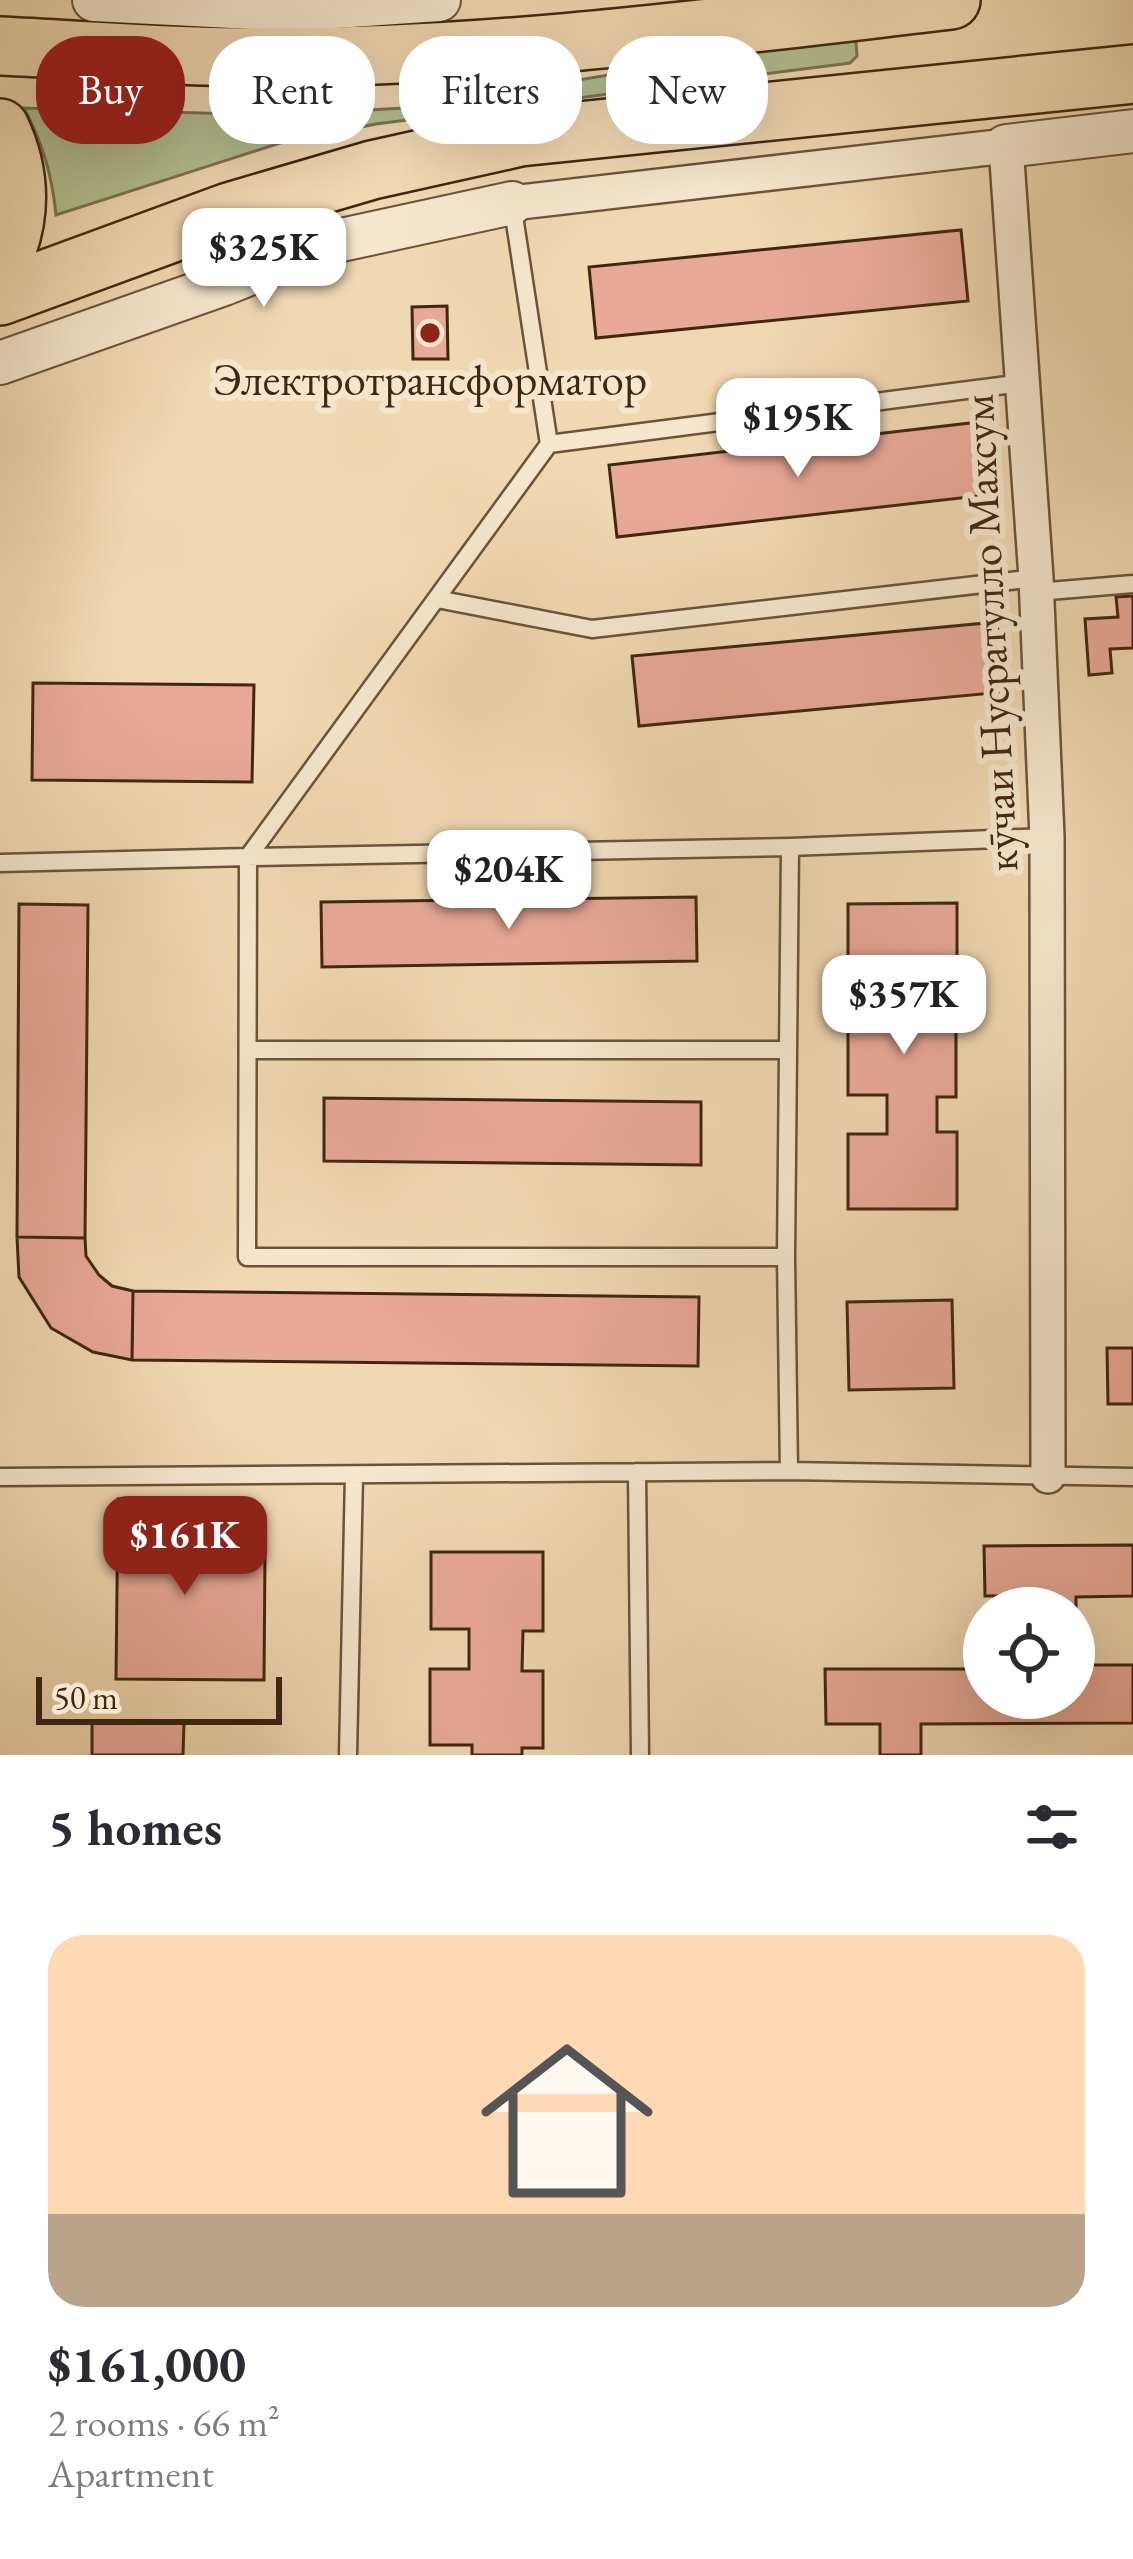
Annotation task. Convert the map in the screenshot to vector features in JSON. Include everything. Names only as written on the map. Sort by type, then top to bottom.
[{"type":"highway","points":[[0,46],[255,57],[369,55],[561,42],[951,0]]},
{"type":"highway","points":[[0,296],[229,212],[372,170],[520,137],[1120,83]]},
{"type":"highway","points":[[0,128],[16,187],[16,232],[0,266]]},
{"type":"street","points":[[94,0],[290,5],[440,0]]},
{"type":"street","points":[[0,364],[323,244],[512,203],[1133,131]]},
{"type":"street","name":"кӯчаи Нусратулло Махсум","points":[[1006,146],[1037,585],[1047,837],[1048,1476]]},
{"type":"lane","points":[[512,203],[549,444],[248,857],[247,1257],[786,1257]]},
{"type":"lane","points":[[549,444],[1022,383]]},
{"type":"lane","points":[[437,599],[592,629],[1037,585],[1133,584]]},
{"type":"lane","points":[[0,863],[790,848],[1047,837]]},
{"type":"lane","points":[[789,1471],[790,848]]},
{"type":"lane","points":[[250,1050],[788,1050]]},
{"type":"lane","points":[[0,1477],[789,1471],[1133,1477]]},
{"type":"lane","points":[[637,1472],[640,1755]]},
{"type":"lane","points":[[349,1755],[354,1475]]},
{"type":"green space","points":[[838,38],[856,42],[857,56],[850,63],[768,74],[768,49]]},
{"type":"green space","points":[[606,76],[606,94],[582,97],[582,79]]},
{"type":"green space","points":[[24,108],[36,108],[36,134]]},
{"type":"green space","points":[[399,108],[399,121],[375,124],[375,110]]},
{"type":"green space","points":[[185,113],[209,113],[209,144],[277,144],[56,215],[40,144],[185,144]]},
{"type":"building","points":[[961,230],[968,301],[596,338],[589,267]]},
{"type":"building","name":"Электротрансформатор","points":[[447,306],[448,359],[413,359],[412,307]]},
{"type":"building","points":[[979,422],[987,495],[617,537],[609,465]]},
{"type":"building","points":[[1133,596],[1133,648],[1110,649],[1112,673],[1089,675],[1085,619],[1118,617],[1116,597]]},
{"type":"building","points":[[997,622],[1004,692],[639,726],[632,656]]},
{"type":"building","points":[[33,683],[254,685],[252,782],[32,780]]},
{"type":"building","points":[[696,897],[697,961],[322,967],[321,902]]},
{"type":"building","points":[[957,903],[957,978],[935,978],[935,1018],[956,1018],[956,1097],[937,1097],[937,1132],[957,1132],[957,1209],[848,1209],[848,1134],[887,1134],[887,1095],[848,1095],[848,1016],[885,1016],[885,976],[848,976],[848,904]]},
{"type":"building","points":[[19,904],[88,905],[85,1238],[17,1237]]},
{"type":"building","points":[[324,1098],[701,1102],[701,1165],[324,1161]]},
{"type":"building","points":[[17,1237],[85,1238],[86,1256],[99,1275],[112,1286],[133,1291],[132,1360],[93,1352],[51,1328],[19,1277]]},
{"type":"building","points":[[133,1291],[699,1297],[698,1366],[132,1360]]},
{"type":"building","points":[[952,1300],[954,1388],[849,1390],[847,1302]]},
{"type":"building","points":[[1107,1348],[1133,1348],[1133,1404],[1108,1404]]},
{"type":"building","points":[[118,1499],[206,1500],[206,1552],[265,1553],[264,1680],[116,1679]]},
{"type":"building","points":[[1133,1545],[1133,1596],[1095,1597],[1095,1587],[985,1587],[984,1546]]},
{"type":"building","points":[[431,1552],[543,1552],[543,1631],[523,1631],[522,1671],[543,1671],[543,1748],[522,1748],[522,1755],[472,1755],[472,1745],[430,1745],[430,1669],[469,1669],[469,1629],[431,1629]]},
{"type":"building","points":[[1095,1665],[1133,1665],[1133,1723],[921,1724],[921,1755],[880,1755],[880,1724],[826,1724],[825,1669],[963,1669],[963,1719],[1095,1719]]},
{"type":"building","points":[[92,1721],[184,1723],[183,1755],[92,1755]]},
{"type":"place","name":"Электротрансформатор","points":[[430,333]]}]
